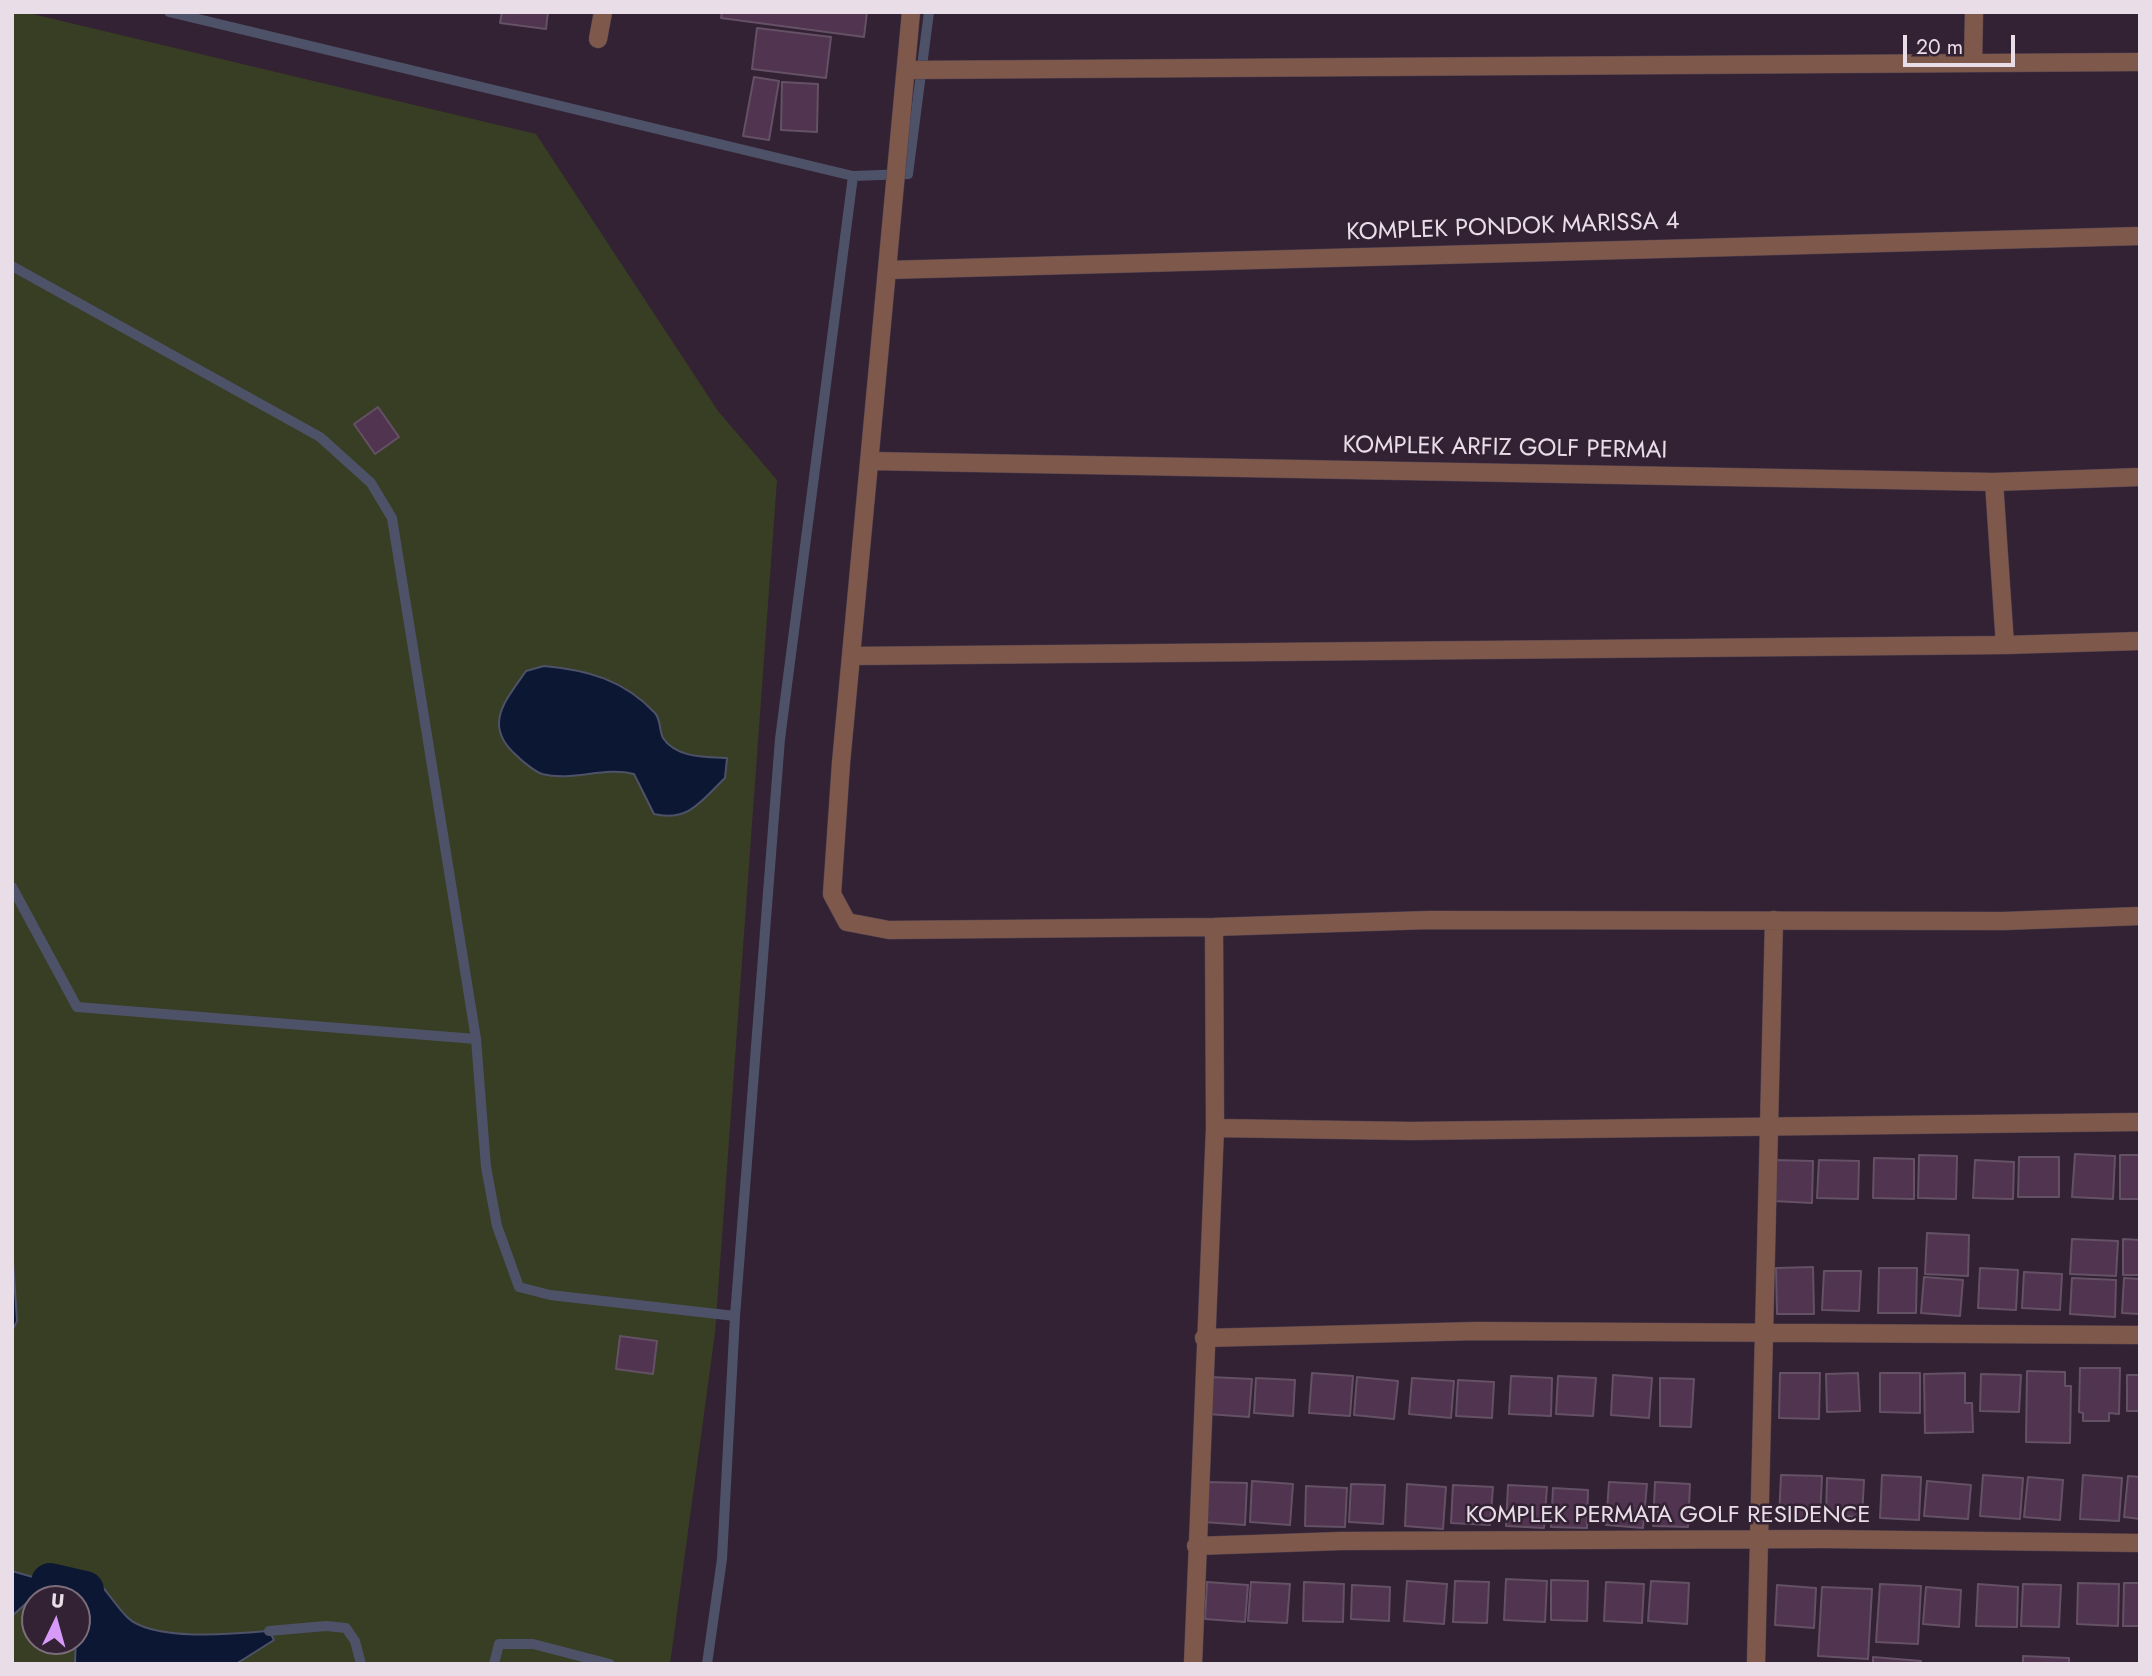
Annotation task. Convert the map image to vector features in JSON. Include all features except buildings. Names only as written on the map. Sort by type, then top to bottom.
[{"type":"street","points":[[598,39],[603,12]]},
{"type":"street","points":[[911,12],[851,656],[832,894],[840,914],[847,922],[889,930],[1214,927],[1429,920],[2004,921],[2140,916]]},
{"type":"street","points":[[1973,63],[1974,12]]},
{"type":"street","points":[[906,70],[2140,62]]},
{"type":"street","name":"KOMPLEK PONDOK MARISSA 4","points":[[887,270],[2140,236]]},
{"type":"street","name":"KOMPLEK ARFIZ GOLF PERMAI","points":[[869,461],[1994,482],[2140,477]]},
{"type":"street","points":[[1994,482],[2005,645]]},
{"type":"street","points":[[851,656],[2005,645],[2140,641]]},
{"type":"street","points":[[1756,1664],[1774,920]]},
{"type":"street","points":[[1193,1664],[1204,1338],[1215,1128],[1214,927]]},
{"type":"street","points":[[1215,1128],[1411,1131],[2140,1122]]},
{"type":"street","points":[[1204,1338],[1477,1331],[2140,1335]]},
{"type":"street","name":"KOMPLEK PERMATA GOLF RESIDENCE","points":[[1196,1546],[1341,1541],[2140,1543]]},
{"type":"green space","points":[[12,12],[24,12],[536,134],[718,411],[777,480],[715,1333],[670,1664],[12,1664]]},
{"type":"water","points":[[544,666],[590,674],[631,692],[655,713],[663,738],[669,745],[683,753],[727,758],[725,778],[694,808],[666,816],[654,814],[634,774],[611,772],[554,776],[535,771],[506,744],[500,733],[499,723],[505,702],[526,671]]},
{"type":"water","points":[[12,1245],[17,1321],[12,1331]]},
{"type":"water","points":[[12,1571],[50,1582],[47,1585],[21,1585],[21,1608],[12,1616]]},
{"type":"water","points":[[96,1579],[127,1617],[139,1625],[155,1630],[195,1634],[269,1631],[274,1640],[236,1664],[75,1664],[75,1655],[91,1655],[90,1585]]},
{"type":"waterway","points":[[169,12],[853,176],[908,174],[929,12]]},
{"type":"waterway","points":[[707,1664],[722,1559],[735,1316],[780,739],[853,176]]},
{"type":"waterway","points":[[12,266],[320,437],[371,483],[392,518],[476,1039],[486,1167],[497,1226],[519,1287],[550,1295],[735,1316]]},
{"type":"waterway","points":[[12,887],[77,1007],[476,1039]]},
{"type":"waterway","points":[[50,1582],[63,1585]]},
{"type":"waterway","points":[[269,1631],[326,1626],[346,1628],[355,1641],[361,1664]]},
{"type":"waterway","points":[[494,1664],[499,1644],[533,1644],[610,1664]]}]
